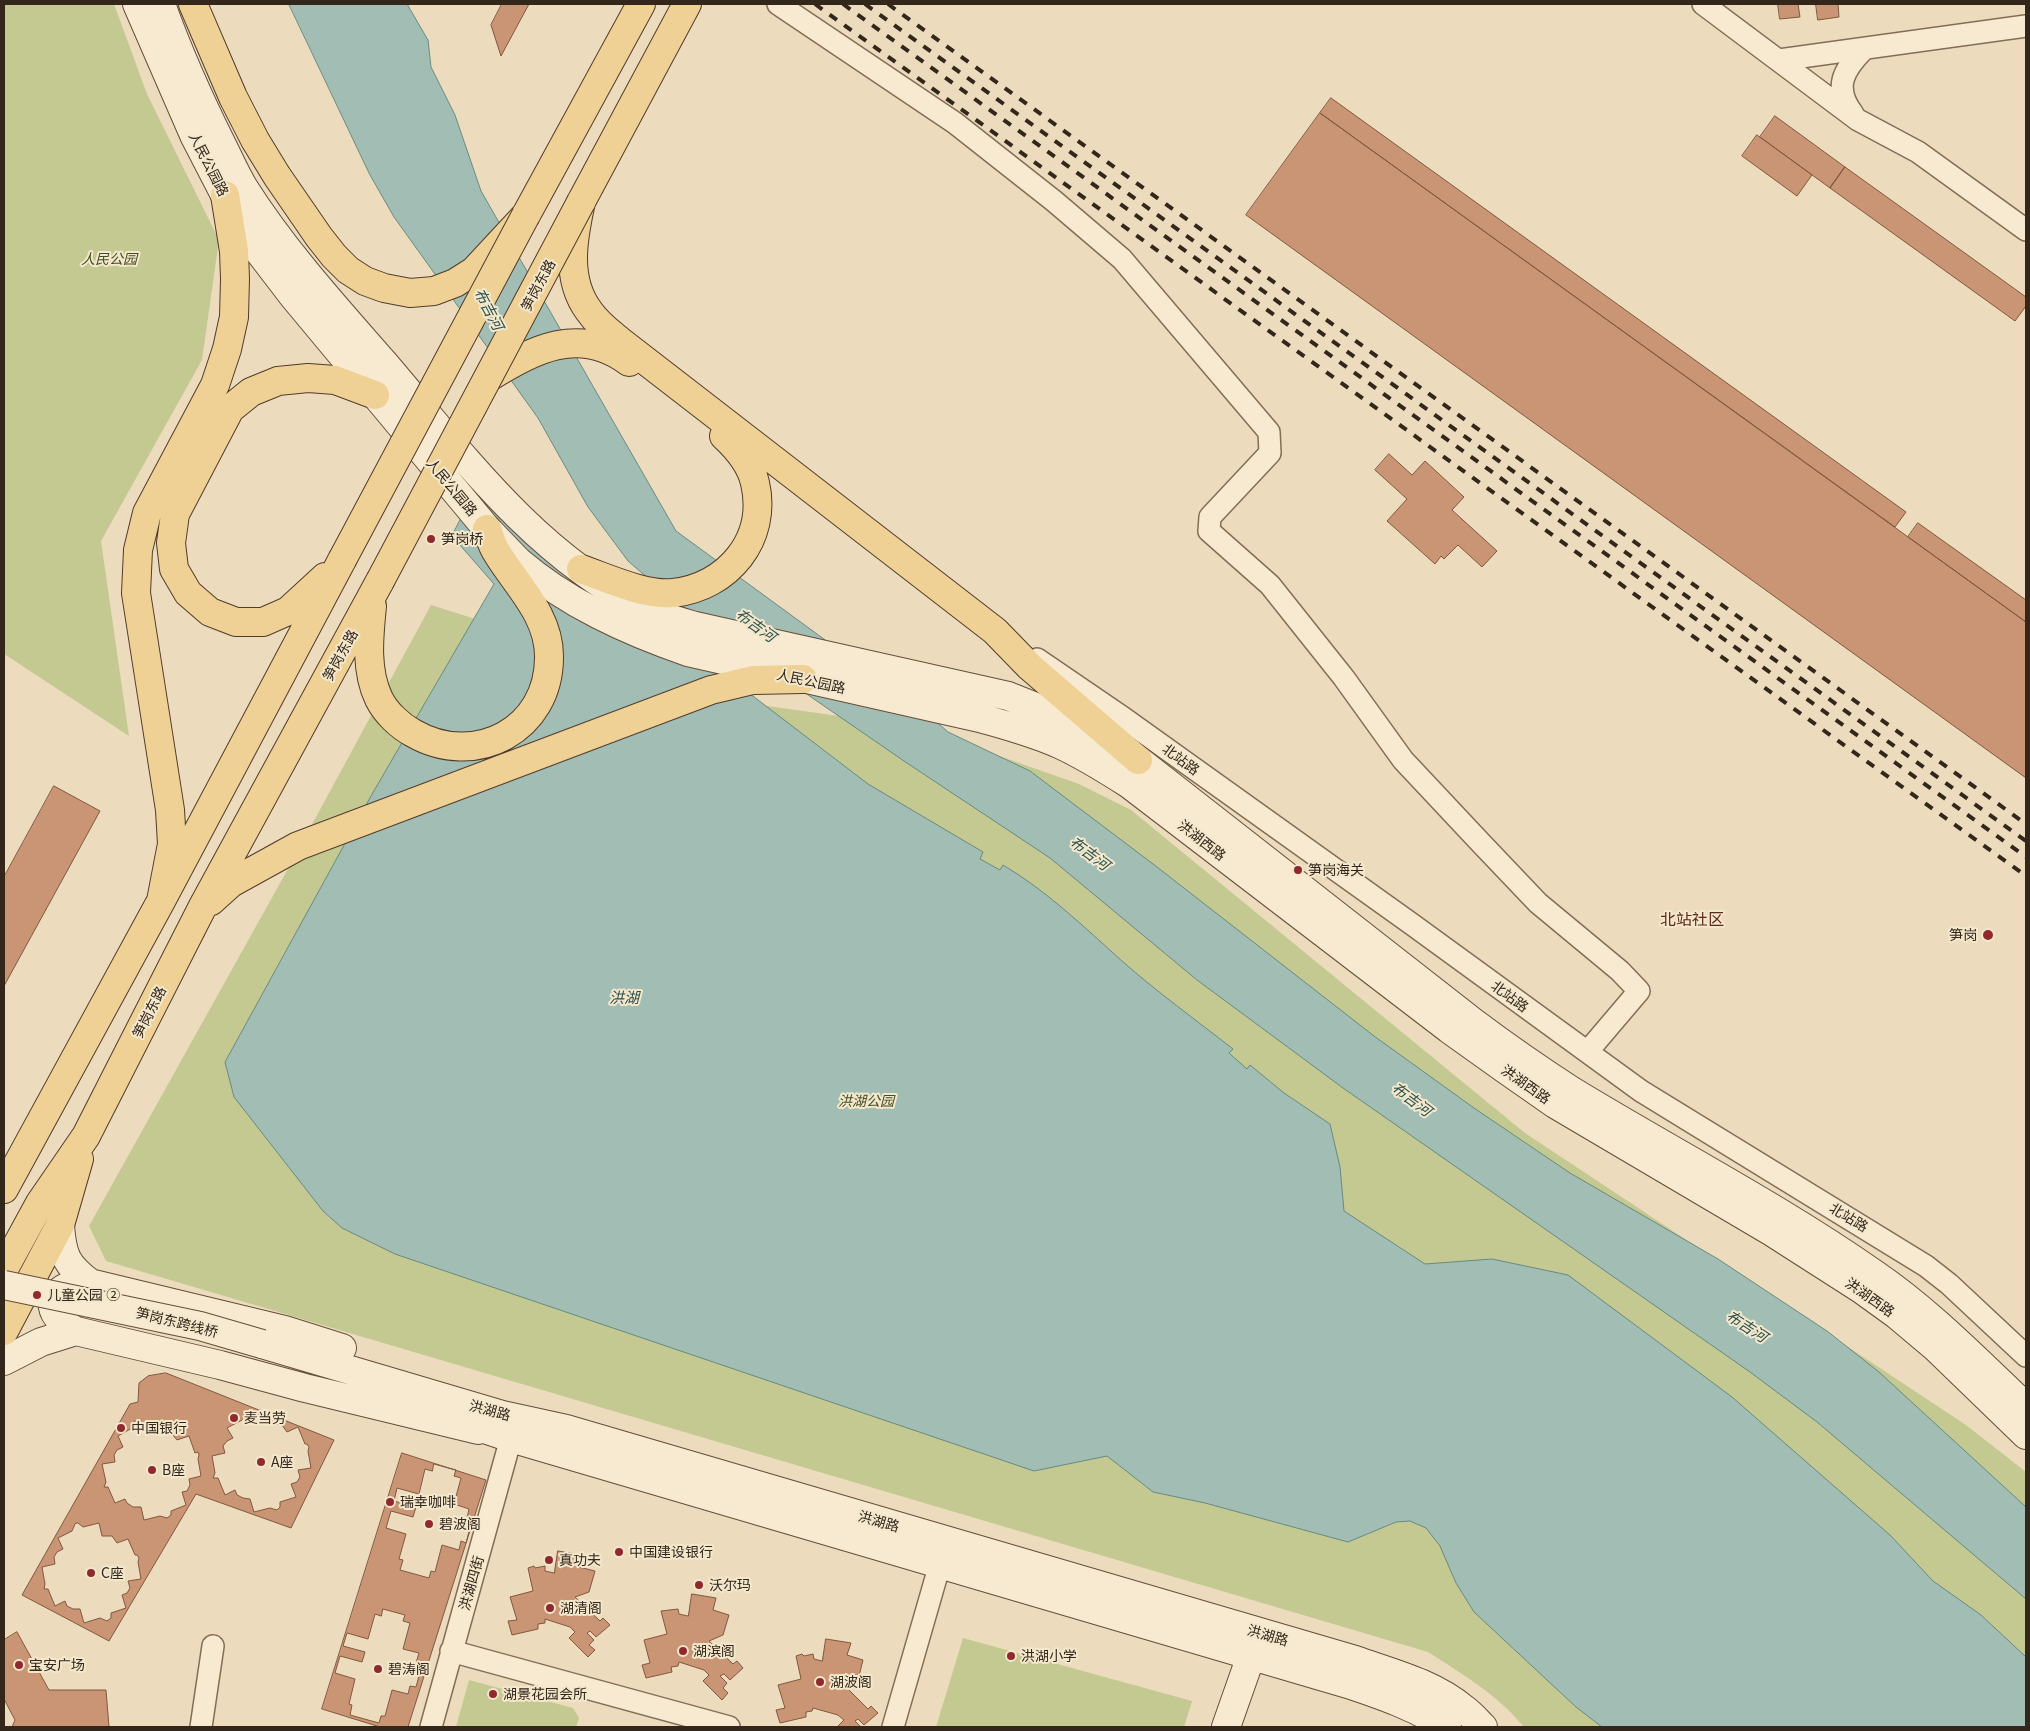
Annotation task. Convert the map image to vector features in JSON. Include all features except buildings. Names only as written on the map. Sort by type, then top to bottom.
[{"type":"main road","name":"人民公园路","points":[[137,4],[194,135],[225,195],[257,249],[293,296],[487,529],[519,561],[548,584],[604,618],[651,639],[688,652],[980,718],[1026,731]]},
{"type":"main road","name":"人民公园路","points":[[160,4],[212,124],[243,187],[276,234],[311,278],[484,481],[534,532],[612,591],[645,608],[695,626],[1008,696],[1036,706]]},
{"type":"main road","points":[[193,4],[233,97],[255,140],[277,176],[334,256],[365,281],[384,288],[410,292],[434,291],[455,284],[474,271],[526,215]]},
{"type":"main road","name":"笋岗东路","points":[[4,1269],[40,1203],[86,1136],[202,908],[377,587],[687,4]]},
{"type":"main road","points":[[8,1179],[161,901],[526,215],[637,11]]},
{"type":"main road","points":[[161,901],[172,844],[170,810],[136,593],[138,550],[147,513],[215,384],[227,349],[234,317],[235,279],[234,251],[225,195]]},
{"type":"main road","points":[[581,202],[574,236],[573,262],[576,287],[581,300],[602,326],[685,398],[736,447],[749,466],[755,483],[757,508],[749,542],[726,573],[712,582],[687,591],[670,594],[650,592],[581,569]]},
{"type":"main road","points":[[488,378],[513,362],[541,350],[572,342],[607,349],[624,358],[685,398],[995,631],[1030,667],[1138,760]]},
{"type":"main road","points":[[342,560],[314,589],[288,611],[263,622],[236,622],[210,612],[188,593],[174,569],[171,542],[174,514],[230,409],[251,392],[278,381],[308,378],[335,380],[375,395]]},
{"type":"main road","points":[[377,587],[369,631],[369,661],[372,680],[379,699],[392,717],[407,730],[436,744],[455,748],[475,747],[497,741],[518,728],[535,709],[546,684],[549,656],[546,633],[537,611],[496,552],[487,529]]},
{"type":"main road","points":[[202,908],[231,883],[298,846],[711,690],[753,680],[803,679]]},
{"type":"main road","name":"洪湖西路","points":[[1036,706],[1076,723],[1138,760],[1465,1016],[1522,1058],[1572,1090],[1830,1244],[1874,1274],[1950,1334],[2026,1407]]},
{"type":"main road","name":"洪湖西路","points":[[1026,731],[1061,745],[1129,784],[1450,1030],[1555,1104],[1772,1232],[1861,1289],[1897,1315],[1935,1347],[2026,1435]]},
{"type":"main road","points":[[4,1331],[60,1225],[86,1136]]},
{"type":"main road","points":[[60,1225],[61,1240],[67,1259],[73,1270],[90,1283]]},
{"type":"main road","points":[[511,1438],[76,1331],[63,1325],[55,1316],[52,1308],[54,1297],[60,1288],[76,1283],[90,1283],[299,1335],[446,1380],[511,1404],[566,1428]]},
{"type":"main road","name":"笋岗东跨线桥","points":[[4,1285],[200,1326],[260,1350]]},
{"type":"main road","name":"笋岗东跨线桥","points":[[4,1301],[260,1350]]},
{"type":"main road","points":[[4,1361],[41,1342],[76,1331]]},
{"type":"main road","name":"洪湖路","points":[[260,1350],[502,1415],[566,1428],[1355,1660],[1404,1676],[1434,1689],[1464,1708],[1484,1727]]},
{"type":"main road","name":"洪湖路","points":[[260,1350],[511,1438],[1395,1700],[1422,1712],[1447,1727]]},
{"type":"main road","points":[[1226,1727],[1251,1656]]},
{"type":"street","points":[[778,4],[955,123],[1122,259],[1269,432],[1270,452],[1210,517],[1209,531],[1270,585],[1344,678],[1403,760],[1538,903],[1620,971],[1639,991],[1588,1051]]},
{"type":"street","points":[[1703,4],[1858,120],[1918,152],[2026,230]]},
{"type":"street","points":[[1779,60],[2026,26]]},
{"type":"street","points":[[1858,120],[1845,104],[1842,82],[1854,59],[1864,49]]},
{"type":"street","name":"北站路","points":[[995,631],[1122,717],[1641,1091],[1926,1266],[1956,1290],[2026,1356]]},
{"type":"street","name":"洪湖四街","points":[[431,1727],[511,1438]]},
{"type":"street","points":[[893,1727],[940,1564]]},
{"type":"street","points":[[200,1727],[213,1646]]},
{"type":"street","points":[[451,1651],[729,1727]]},
{"type":"green space","name":"人民公园","points":[[4,4],[114,4],[147,94],[219,240],[202,360],[101,541],[129,736],[4,654]]},
{"type":"green space","name":"洪湖","points":[[431,605],[739,702],[853,718],[971,746],[1079,784],[1131,810],[1525,1133],[1966,1425],[2026,1472],[2026,1727],[1524,1727],[1514,1715],[1491,1695],[1428,1652],[106,1261],[89,1226],[284,876]]},
{"type":"green space","name":"洪湖小学","points":[[963,1638],[1192,1701],[1184,1727],[936,1727]]},
{"type":"green space","name":"湖景花园会所","points":[[469,1680],[573,1708],[579,1718],[576,1727],[456,1727]]},
{"type":"water","name":"布吉河","points":[[289,4],[407,4],[428,40],[431,67],[455,115],[481,191],[676,531],[932,718],[948,732],[1030,771],[1374,1036],[1474,1108],[1570,1173],[1718,1259],[1827,1331],[1879,1372],[2026,1507],[2026,1599],[1817,1422],[1750,1372],[1343,1088],[1197,980],[1050,858],[904,761],[686,611],[628,561],[588,507],[538,418],[394,217],[370,175]]},
{"type":"water","name":"洪湖","points":[[478,486],[868,784],[983,852],[980,859],[1000,870],[1003,865],[1035,886],[1149,984],[1233,1049],[1229,1053],[1247,1069],[1250,1065],[1284,1093],[1330,1124],[1340,1167],[1344,1211],[1425,1264],[1492,1259],[1568,1275],[1732,1397],[1890,1535],[1933,1581],[1981,1615],[2026,1657],[2026,1727],[1602,1727],[1576,1707],[1474,1612],[1456,1583],[1440,1546],[1426,1528],[1410,1521],[1396,1522],[1348,1542],[1205,1503],[1153,1492],[1107,1456],[1034,1471],[395,1254],[342,1228],[323,1211],[234,1097],[225,1062],[371,796],[494,584],[452,536]]},
{"type":"railway","points":[[815,4],[2026,876]]},
{"type":"railway","points":[[843,4],[2026,857]]},
{"type":"railway","points":[[865,4],[2026,841]]},
{"type":"railway","points":[[888,4],[2026,824]]},
{"type":"place","name":"笋岗桥","points":[[431,539]]},
{"type":"place","name":"笋岗海关","points":[[1298,870]]},
{"type":"place","name":"笋岗","points":[[1988,935]]},
{"type":"place","name":"儿童公园 ②","points":[[37,1295]]},
{"type":"place","name":"麦当劳","points":[[234,1418]]},
{"type":"place","name":"中国银行","points":[[121,1428]]},
{"type":"place","name":"A座","points":[[261,1462]]},
{"type":"place","name":"B座","points":[[152,1470]]},
{"type":"place","name":"瑞幸咖啡","points":[[390,1502]]},
{"type":"place","name":"碧波阁","points":[[429,1524]]},
{"type":"place","name":"中国建设银行","points":[[619,1552]]},
{"type":"place","name":"真功夫","points":[[549,1560]]},
{"type":"place","name":"C座","points":[[91,1573]]},
{"type":"place","name":"沃尔玛","points":[[699,1585]]},
{"type":"place","name":"湖清阁","points":[[550,1608]]},
{"type":"place","name":"湖滨阁","points":[[683,1651]]},
{"type":"place","name":"洪湖小学","points":[[1011,1656]]},
{"type":"place","name":"宝安广场","points":[[19,1665]]},
{"type":"place","name":"碧涛阁","points":[[378,1669]]},
{"type":"place","name":"湖波阁","points":[[820,1682]]},
{"type":"place","name":"湖景花园会所","points":[[493,1694]]},
{"type":"district","name":"北站社区","points":[[1692,919]]},
{"type":"park label","name":"洪湖公园","points":[[866,1101]]}]
